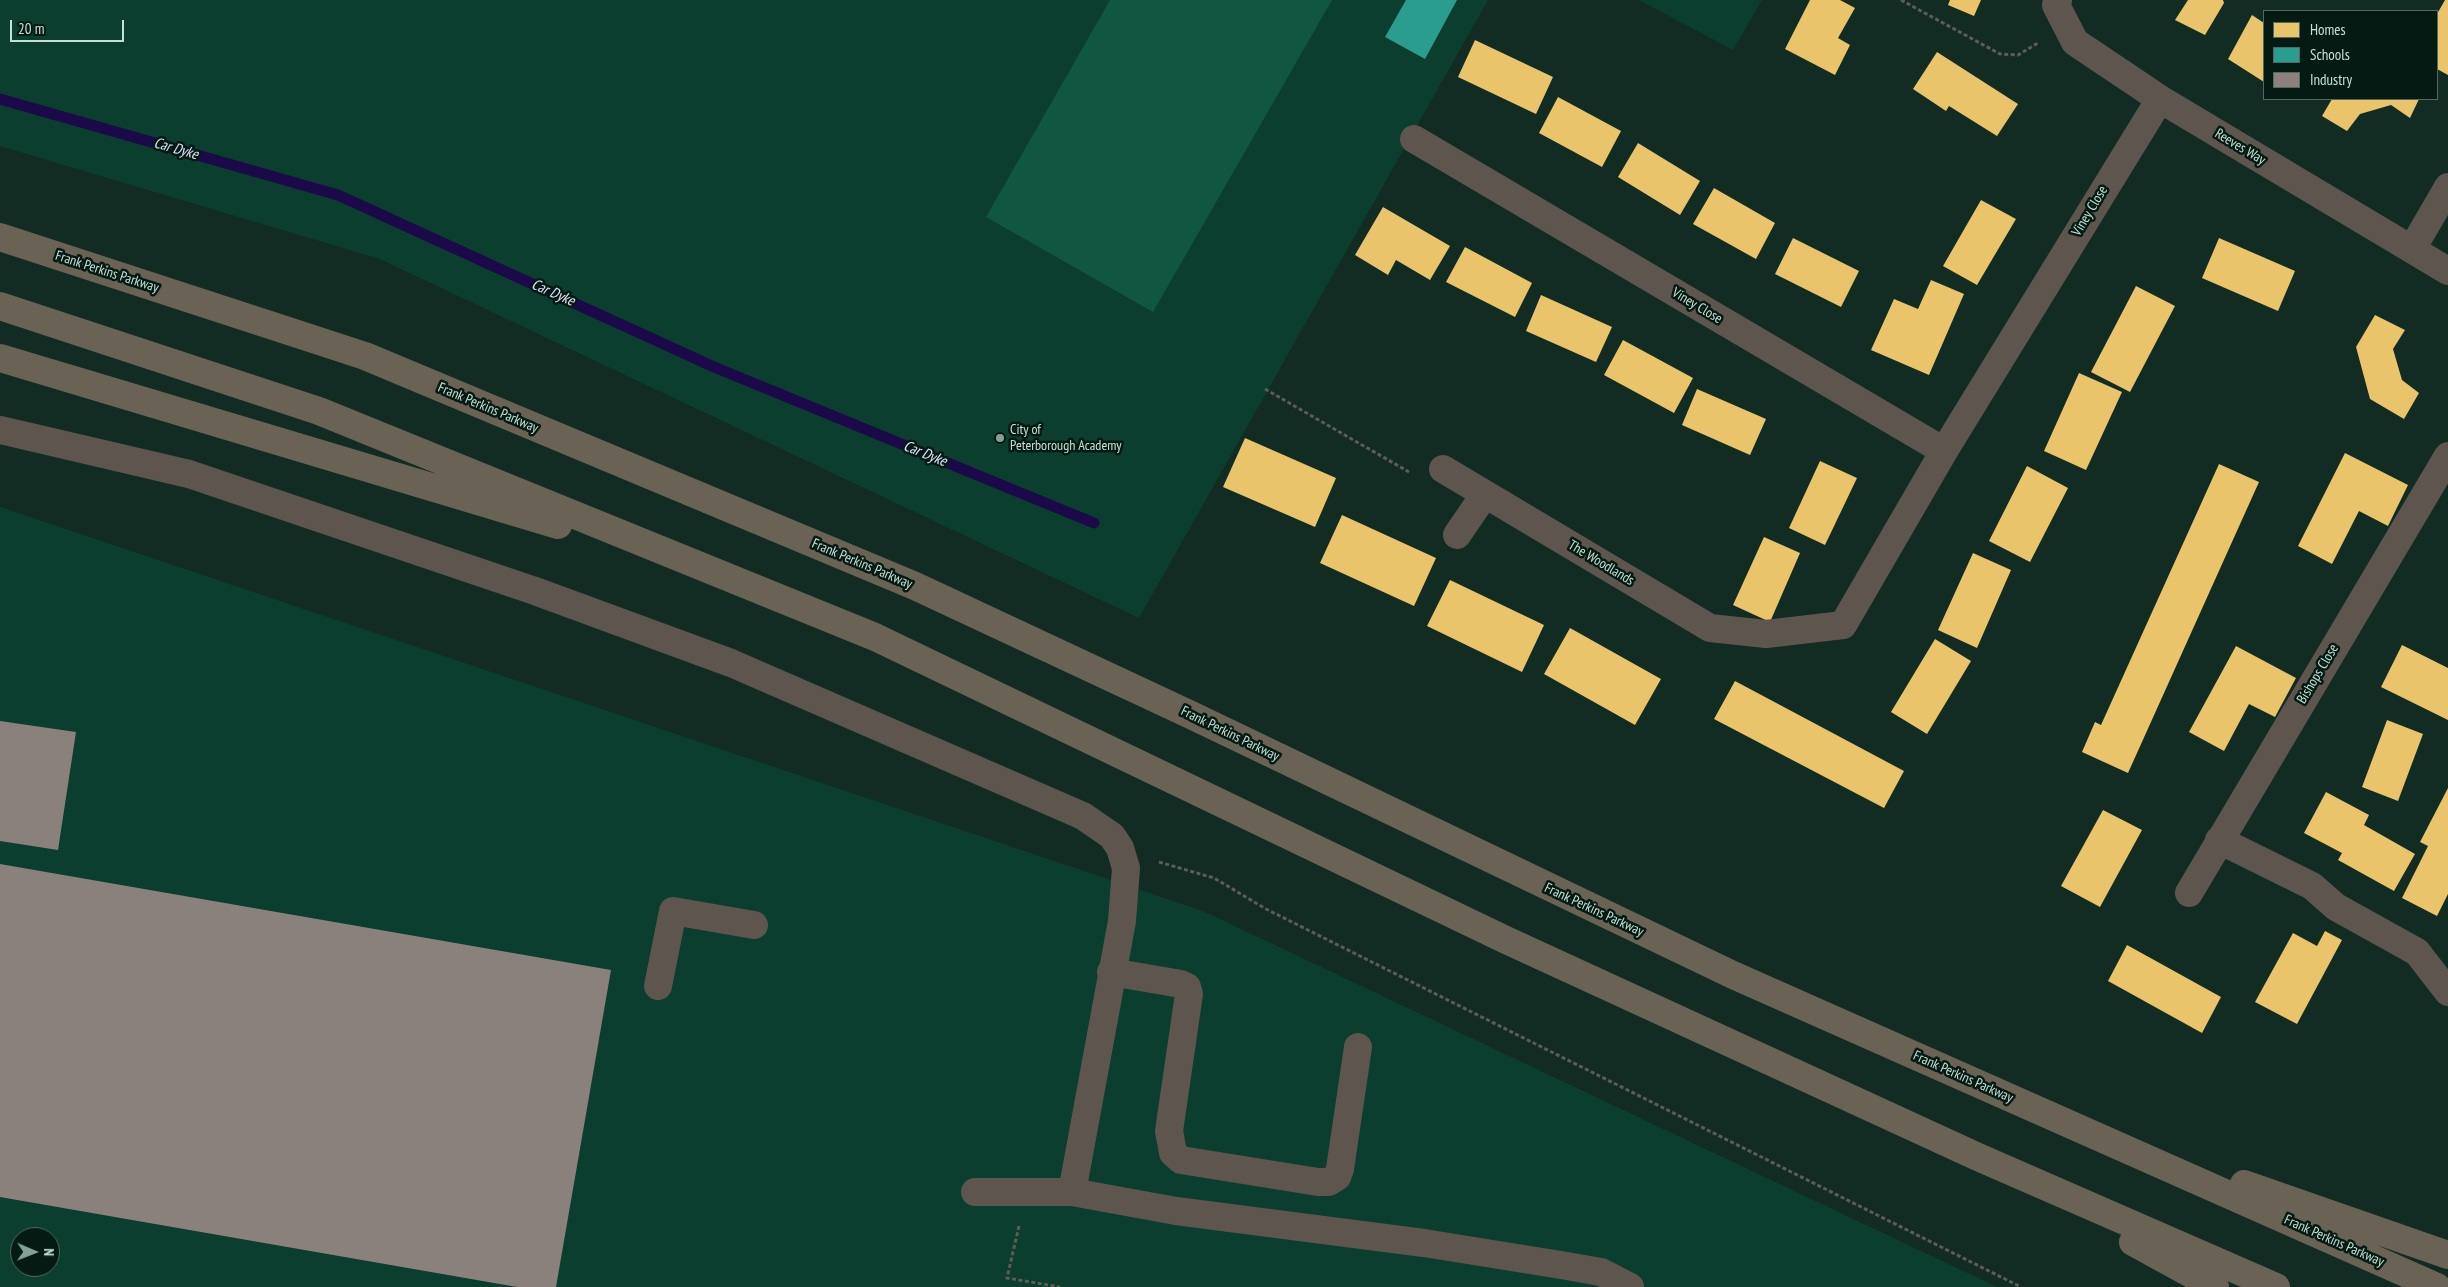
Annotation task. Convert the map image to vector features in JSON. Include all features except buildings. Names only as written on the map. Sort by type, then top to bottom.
[{"type":"highway","name":"Frank Perkins Parkway","points":[[0,237],[365,356],[915,586],[1190,715],[1733,976],[2437,1287]]},
{"type":"highway","points":[[0,306],[319,411],[875,637],[1506,940],[1978,1157],[2276,1287]]},
{"type":"highway","points":[[0,358],[717,573]]},
{"type":"highway","points":[[2064,1121],[2448,1254]]},
{"type":"highway","points":[[1978,1157],[2215,1287]]},
{"type":"street","name":"Reeves Way","points":[[2058,0],[2056,5],[2075,42],[2160,99],[2448,271]]},
{"type":"street","name":"Viney Close","points":[[1766,634],[1843,625],[1944,451],[2160,99]]},
{"type":"street","name":"Viney Close","points":[[1414,139],[1944,451]]},
{"type":"street","points":[[2412,249],[2448,187]]},
{"type":"street","points":[[0,430],[189,474],[534,590],[731,663],[1084,816],[1112,836],[1120,848],[1126,868],[1122,921],[1111,972],[1072,1192]]},
{"type":"street","name":"Bishops Close","points":[[2188,893],[2448,456]]},
{"type":"street","name":"The Woodlands","points":[[1443,469],[1710,628],[1766,634]]},
{"type":"street","points":[[1457,535],[1485,494]]},
{"type":"street","points":[[2219,840],[2312,886],[2336,907],[2417,952],[2448,992]]},
{"type":"street","points":[[658,986],[673,911],[754,925]]},
{"type":"street","points":[[1111,972],[1181,984],[1187,987],[1189,994],[1169,1131],[1173,1153],[1181,1160],[1318,1182],[1329,1182],[1337,1177],[1340,1170],[1358,1047]]},
{"type":"street","points":[[975,1192],[1072,1192],[1176,1211],[1424,1243],[1551,1263],[1601,1272],[1625,1285]]},
{"type":"path","points":[[1901,0],[2000,54],[2018,55],[2068,28]]},
{"type":"path","points":[[1265,389],[1422,479],[1443,469]]},
{"type":"path","points":[[1122,858],[1150,859],[1214,878],[1266,909],[2021,1287]]},
{"type":"path","points":[[1010,1224],[1019,1225],[1007,1278],[1060,1287]]},
{"type":"shaded area","name":"City of Peterborough Academy","points":[[0,0],[1488,0],[1139,618],[380,259],[0,146]]},
{"type":"shaded area","points":[[1110,0],[1332,0],[1153,312],[986,217]]},
{"type":"shaded area","points":[[1639,0],[1762,0],[1733,50]]},
{"type":"shaded area","points":[[0,507],[1203,911],[1997,1287],[0,1287]]},
{"type":"waterway","name":"Car Dyke","points":[[0,99],[338,195],[714,367],[1094,523]]},
{"type":"place","name":"City of Peterborough Academy","points":[[1000,438]]}]
